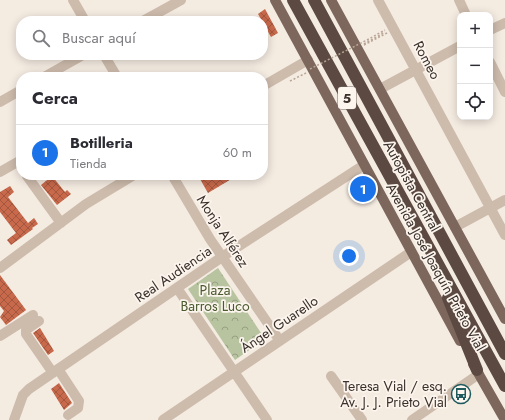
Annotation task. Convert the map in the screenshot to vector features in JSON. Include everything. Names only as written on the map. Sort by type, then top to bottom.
[{"type":"highway","name":"Autopista Central","points":[[293,0],[505,386]]},
{"type":"highway","name":"Autopista Central","points":[[314,0],[505,354]]},
{"type":"highway","points":[[431,252],[478,372]]},
{"type":"highway","points":[[476,300],[505,343]]},
{"type":"main road","name":"Avenida José Joaquín Prieto Vial","points":[[275,0],[309,65],[504,420]]},
{"type":"main road","points":[[331,0],[505,319]]},
{"type":"street","points":[[74,0],[82,16]]},
{"type":"street","points":[[152,16],[181,0]]},
{"type":"street","name":"Romeo","points":[[378,0],[389,30],[416,70],[490,208]]},
{"type":"street","points":[[458,0],[464,12]]},
{"type":"street","points":[[493,28],[505,22]]},
{"type":"street","points":[[380,89],[457,48]]},
{"type":"street","points":[[53,72],[74,60]]},
{"type":"street","points":[[107,60],[114,72]]},
{"type":"street","points":[[268,84],[309,65]]},
{"type":"street","points":[[493,68],[505,92]]},
{"type":"street","points":[[0,102],[16,93]]},
{"type":"street","points":[[0,172],[16,163]]},
{"type":"street","name":"Real Audiencia","points":[[14,420],[26,392],[222,257],[364,165]]},
{"type":"street","points":[[30,180],[61,223]]},
{"type":"street","points":[[0,268],[98,196],[125,180]]},
{"type":"street","name":"Monja Alférez","points":[[175,180],[222,257],[280,341]]},
{"type":"street","points":[[455,227],[505,200]]},
{"type":"street","points":[[490,208],[505,235]]},
{"type":"street","name":"Ángel Guarello","points":[[163,420],[411,252]]},
{"type":"street","points":[[177,288],[267,420]]},
{"type":"street","points":[[0,336],[36,318],[26,330],[26,334],[79,401],[78,408],[68,415]]},
{"type":"street","points":[[412,420],[478,372]]},
{"type":"street","points":[[331,376],[362,420]]},
{"type":"path","points":[[309,65],[367,41],[389,30]]},
{"type":"path","points":[[367,41],[363,44],[364,46],[389,30]]},
{"type":"green space","name":"Plaza Barros Luco","points":[[218,268],[265,339],[235,360],[188,289]]},
{"type":"building","points":[[265,9],[278,33],[271,37],[268,32],[268,16],[259,16],[258,14]]},
{"type":"building","points":[[47,180],[55,180],[65,192],[67,190],[71,194],[57,205],[41,185]]},
{"type":"building","points":[[201,180],[230,180],[208,193]]},
{"type":"building","points":[[365,183],[369,191],[362,195],[357,188]]},
{"type":"building","points":[[10,186],[14,192],[8,197],[28,223],[34,218],[38,224],[11,245],[7,240],[16,233],[0,212],[0,192]]},
{"type":"building","points":[[0,275],[26,310],[6,325],[0,317],[4,311],[0,306]]},
{"type":"building","points":[[40,328],[54,351],[48,355],[33,333]]},
{"type":"building","points":[[59,383],[72,403],[64,410],[51,389]]},
{"type":"place","name":"Botilleria","points":[[363,189]]},
{"type":"place","name":"Teresa Vial / esq. Av. J. J. Prieto Vial","points":[[461,394]]}]
